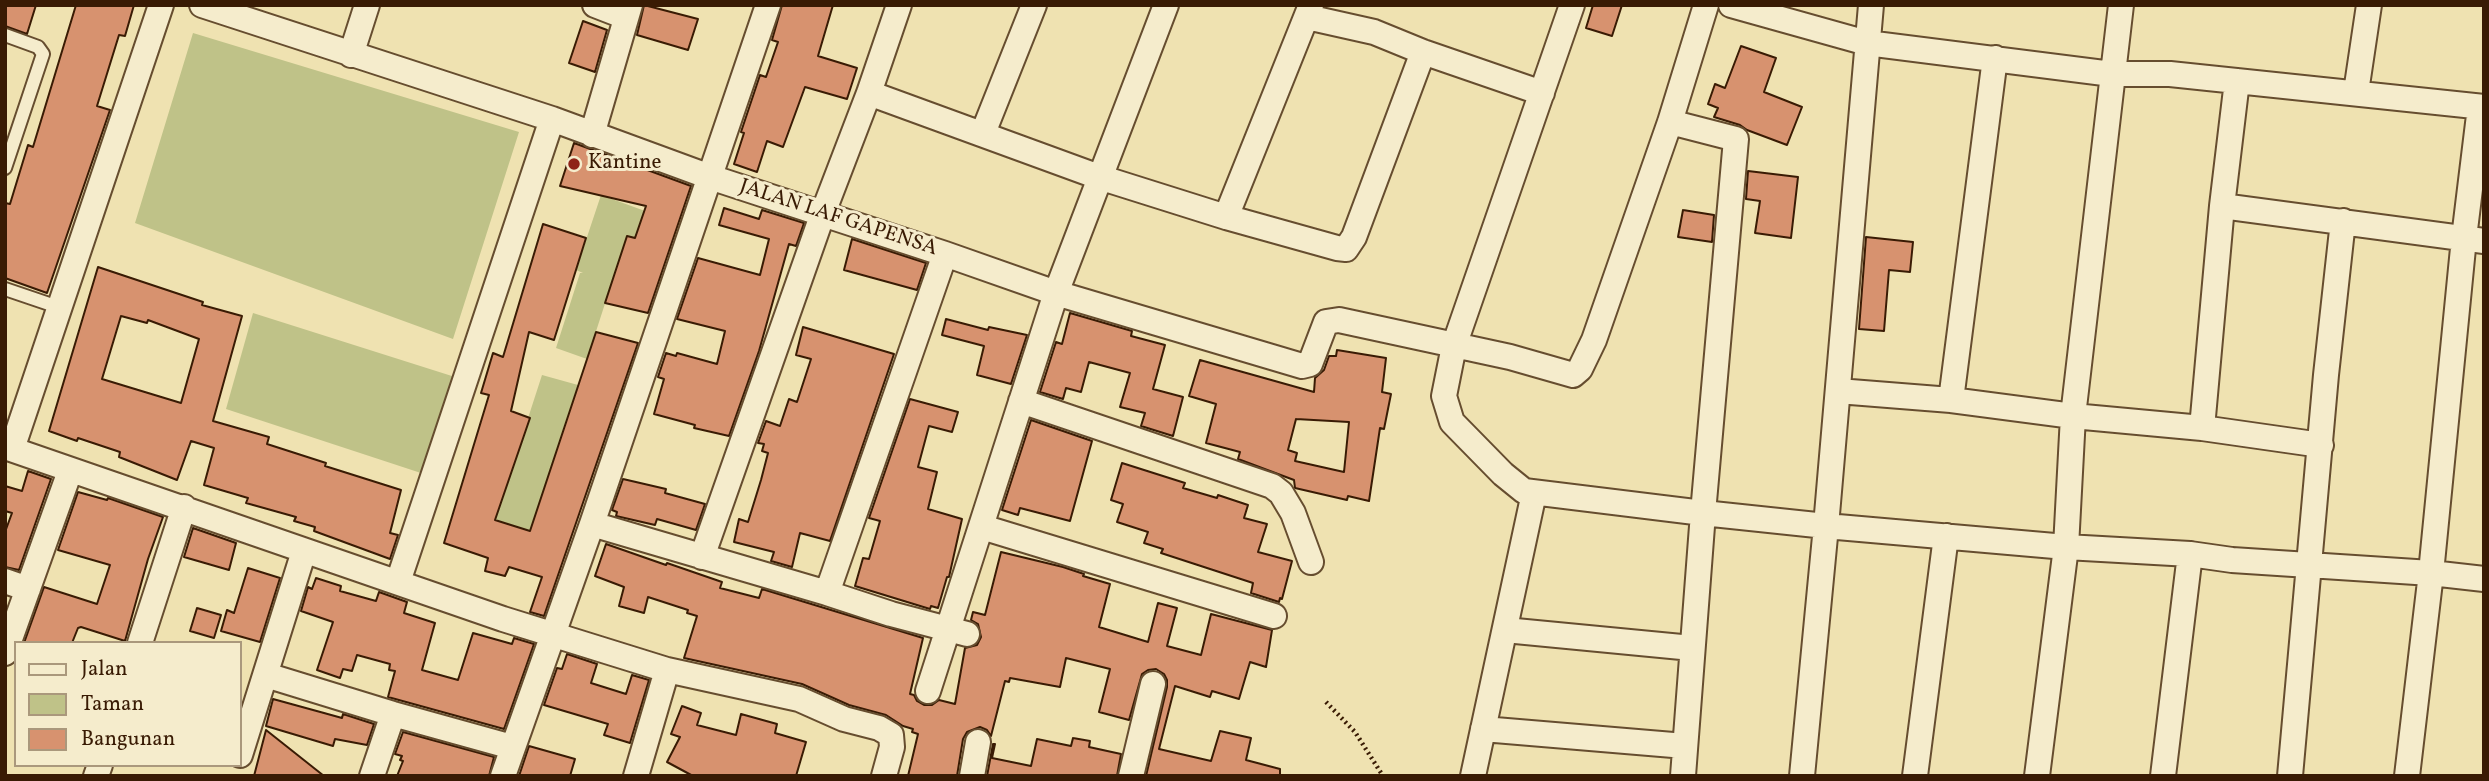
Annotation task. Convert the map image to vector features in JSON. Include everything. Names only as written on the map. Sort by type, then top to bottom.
[{"type":"street","points":[[162,5],[61,308],[9,448],[553,635],[667,670],[799,699],[844,719],[891,735],[892,747],[884,776]]},
{"type":"street","name":"JALAN LAF GAPENSA","points":[[202,5],[552,119],[710,177],[1056,293],[1306,366],[1310,364],[1323,327],[1331,321],[1339,320],[1454,346]]},
{"type":"street","points":[[351,55],[367,5]]},
{"type":"street","points":[[592,135],[628,11],[595,5]]},
{"type":"street","points":[[503,776],[592,524],[768,5]]},
{"type":"street","points":[[702,557],[899,5]]},
{"type":"street","points":[[983,133],[1034,5]]},
{"type":"street","points":[[928,691],[957,631],[982,527],[1056,293],[1166,5]]},
{"type":"street","points":[[1572,5],[1454,346],[1444,396],[1452,422],[1503,474],[1524,491],[1826,526],[2484,579]]},
{"type":"street","points":[[1454,346],[1510,356],[1573,375],[1580,369],[1594,340],[1671,122],[1706,5]]},
{"type":"street","points":[[1731,5],[1867,43],[2112,74],[2170,74],[2482,107],[2474,240],[2407,776]]},
{"type":"street","points":[[1802,776],[1871,5]]},
{"type":"street","points":[[2037,776],[2066,547],[2073,416],[2121,5]]},
{"type":"street","points":[[2356,92],[2369,5]]},
{"type":"street","points":[[1226,217],[1309,11],[1542,93]]},
{"type":"street","points":[[869,93],[1099,177],[1226,217],[1346,249],[1354,237],[1423,52]]},
{"type":"street","points":[[1951,400],[1995,58]]},
{"type":"street","points":[[2202,428],[2222,206],[2237,81]]},
{"type":"street","points":[[398,582],[552,119]]},
{"type":"street","points":[[1671,122],[1736,139],[1683,776]]},
{"type":"street","points":[[2222,206],[2474,240]]},
{"type":"street","points":[[2290,776],[2308,564],[2343,221]]},
{"type":"street","points":[[827,593],[945,254]]},
{"type":"street","points":[[1838,391],[1951,400],[2073,416],[2202,428],[2321,445]]},
{"type":"street","points":[[1021,401],[1272,486],[1281,493],[1293,513],[1311,562]]},
{"type":"street","points":[[5,653],[17,585],[70,471]]},
{"type":"street","points":[[1473,776],[1534,493]]},
{"type":"street","points":[[141,641],[184,507]]},
{"type":"street","points":[[592,524],[891,614],[957,631]]},
{"type":"street","points":[[982,527],[1274,616]]},
{"type":"street","points":[[1914,776],[1946,536]]},
{"type":"street","points":[[242,749],[304,551]]},
{"type":"street","points":[[2163,776],[2190,554]]},
{"type":"street","points":[[1505,630],[1692,648]]},
{"type":"street","points":[[636,776],[667,670]]},
{"type":"street","points":[[266,675],[512,747]]},
{"type":"street","points":[[1131,776],[1153,684]]},
{"type":"street","points":[[373,776],[393,714]]},
{"type":"street","points":[[1483,729],[1685,746]]},
{"type":"street","points":[[972,776],[978,742]]},
{"type":"lane","points":[[5,34],[38,47],[43,54],[5,168]]},
{"type":"lane","points":[[5,289],[61,308]]},
{"type":"path","points":[[1326,702],[1355,732],[1383,776]]},
{"type":"green space","points":[[193,33],[519,132],[453,339],[135,223]]},
{"type":"green space","points":[[601,195],[645,211],[635,238],[627,236],[587,359],[556,348],[580,273],[583,273],[576,270]]},
{"type":"green space","points":[[253,313],[455,377],[424,474],[226,409]]},
{"type":"green space","points":[[542,375],[578,385],[530,531],[495,520]]},
{"type":"building","points":[[5,5],[36,5],[27,34],[5,26]]},
{"type":"building","points":[[76,5],[134,5],[125,36],[119,35],[97,106],[110,110],[47,293],[5,278],[5,203],[10,204],[28,145],[33,147]]},
{"type":"building","points":[[644,5],[698,19],[688,50],[637,35]]},
{"type":"building","points":[[782,5],[833,5],[818,56],[857,68],[847,99],[805,87],[783,147],[767,141],[757,172],[734,164],[744,133],[741,132],[760,75],[766,77],[778,42],[772,40]]},
{"type":"building","points":[[1593,5],[1622,5],[1612,36],[1586,28]]},
{"type":"building","points":[[583,21],[607,30],[595,72],[569,63]]},
{"type":"building","points":[[1741,46],[1776,58],[1764,92],[1802,107],[1787,145],[1714,117],[1718,108],[1708,104],[1715,84],[1725,88]]},
{"type":"building","points":[[574,143],[691,186],[648,313],[605,303],[627,236],[635,238],[646,206],[560,186]]},
{"type":"building","points":[[1748,171],[1798,177],[1791,238],[1755,233],[1760,201],[1746,199]]},
{"type":"building","points":[[724,208],[759,219],[762,210],[804,223],[796,246],[789,244],[759,351],[729,436],[694,428],[695,425],[654,414],[664,379],[658,377],[666,353],[676,356],[677,353],[717,364],[725,331],[677,319],[698,258],[760,275],[769,239],[719,225]]},
{"type":"building","points":[[1683,210],[1714,215],[1712,242],[1678,237]]},
{"type":"building","points":[[543,224],[586,238],[554,340],[529,332],[511,411],[530,418],[495,520],[530,531],[596,332],[638,343],[544,616],[530,612],[542,577],[509,567],[505,576],[485,571],[488,558],[444,543],[489,395],[481,393],[493,353],[503,357]]},
{"type":"building","points":[[1866,237],[1913,242],[1910,272],[1889,270],[1884,331],[1859,329]]},
{"type":"building","points":[[852,239],[926,263],[917,290],[844,270]]},
{"type":"building","points":[[98,267],[203,302],[202,305],[242,316],[213,421],[269,437],[267,444],[401,490],[390,533],[398,535],[390,559],[314,531],[315,527],[294,521],[296,517],[246,503],[248,498],[204,485],[214,448],[191,441],[177,480],[119,457],[120,452],[49,431]],"holes":[[[121,316],[147,323],[148,320],[199,339],[181,403],[102,379]]]},
{"type":"building","points":[[1070,313],[1132,331],[1131,336],[1165,345],[1153,389],[1183,397],[1173,436],[1141,426],[1145,413],[1120,407],[1130,373],[1089,362],[1081,392],[1066,388],[1063,399],[1040,392],[1056,342],[1062,344]]},
{"type":"building","points":[[946,319],[988,330],[989,327],[1027,335],[1011,384],[977,375],[984,346],[942,335]]},
{"type":"building","points":[[803,327],[894,354],[830,541],[800,533],[792,567],[771,561],[774,552],[734,542],[739,519],[748,522],[761,480],[768,453],[762,451],[764,444],[758,443],[766,421],[780,426],[789,399],[797,402],[811,359],[796,355]]},
{"type":"building","points":[[1337,350],[1386,358],[1382,392],[1391,394],[1384,429],[1380,428],[1369,501],[1348,496],[1347,500],[1295,488],[1294,480],[1238,459],[1240,452],[1206,443],[1216,404],[1189,396],[1200,360],[1314,392],[1315,378],[1324,370],[1329,356],[1336,356]],"holes":[[[1296,419],[1349,422],[1344,472],[1295,461],[1297,453],[1288,450]]]},
{"type":"building","points":[[910,399],[958,412],[952,432],[929,426],[918,467],[937,472],[928,509],[962,519],[949,577],[938,608],[931,606],[930,609],[855,586],[863,558],[869,559],[880,521],[869,518]]},
{"type":"building","points":[[1031,420],[1092,441],[1070,521],[1020,508],[1018,515],[1002,510]]},
{"type":"building","points":[[1122,463],[1185,483],[1183,488],[1248,505],[1244,518],[1267,524],[1258,552],[1292,561],[1282,599],[1280,598],[1279,602],[1251,593],[1253,583],[1161,553],[1163,549],[1144,543],[1148,532],[1117,522],[1123,504],[1111,500]]},
{"type":"building","points":[[28,471],[51,479],[19,570],[5,567],[5,532],[12,513],[5,511],[5,486],[22,491]]},
{"type":"building","points":[[623,479],[666,489],[665,493],[705,504],[696,530],[657,519],[655,525],[616,516],[617,512],[612,510]]},
{"type":"building","points":[[78,492],[107,500],[108,498],[163,517],[125,641],[81,627],[73,641],[25,641],[44,587],[97,604],[110,565],[58,550]]},
{"type":"building","points":[[193,528],[236,543],[229,570],[184,557]]},
{"type":"building","points":[[606,544],[722,582],[720,588],[759,598],[762,589],[923,638],[910,694],[924,705],[932,705],[939,700],[955,704],[965,648],[977,645],[981,637],[978,624],[971,620],[973,612],[985,615],[1001,552],[1063,567],[1110,584],[1099,627],[1148,642],[1158,603],[1177,608],[1167,646],[1201,655],[1211,614],[1272,630],[1266,667],[1250,662],[1239,699],[1212,691],[1210,697],[1175,686],[1159,749],[1211,761],[1220,731],[1251,738],[1246,760],[1280,769],[1280,776],[1146,776],[1167,687],[1164,674],[1156,669],[1142,674],[1129,720],[1099,712],[1110,669],[1066,658],[1060,687],[1010,678],[1009,682],[1005,681],[991,736],[987,730],[980,727],[967,732],[963,739],[957,776],[908,776],[918,734],[912,732],[913,729],[886,715],[849,705],[802,684],[684,658],[697,616],[687,613],[688,610],[648,597],[644,613],[619,606],[624,587],[595,576]]},
{"type":"building","points":[[248,568],[280,578],[260,642],[221,631],[227,610],[234,613]]},
{"type":"building","points":[[316,578],[341,586],[340,591],[376,601],[379,592],[407,602],[404,613],[435,623],[422,670],[458,680],[473,633],[512,644],[514,638],[534,644],[504,729],[388,697],[395,671],[389,670],[390,664],[357,655],[352,671],[343,669],[340,678],[317,670],[333,622],[301,611],[308,587],[312,589]]},
{"type":"building","points":[[197,608],[221,615],[214,638],[190,631]]},
{"type":"building","points":[[567,654],[597,664],[591,683],[626,694],[632,675],[649,680],[630,743],[604,735],[608,724],[544,705],[557,668],[562,669]]},
{"type":"building","points":[[273,699],[342,718],[343,714],[374,724],[367,745],[335,739],[333,746],[266,726]]},
{"type":"building","points":[[682,706],[701,713],[697,725],[736,735],[741,714],[777,724],[775,733],[806,742],[796,776],[693,776],[667,762],[680,737],[671,734]]},
{"type":"building","points":[[266,730],[324,776],[254,776]]},
{"type":"building","points":[[403,732],[494,757],[489,776],[397,776],[403,761],[400,760],[402,756],[395,754]]},
{"type":"building","points":[[1073,738],[1090,741],[1089,747],[1121,754],[1117,776],[987,776],[993,744],[992,758],[1031,766],[1037,739],[1071,746]]},
{"type":"building","points":[[529,746],[575,759],[570,776],[519,776]]},
{"type":"place","name":"Kantine","points":[[574,164]]}]
